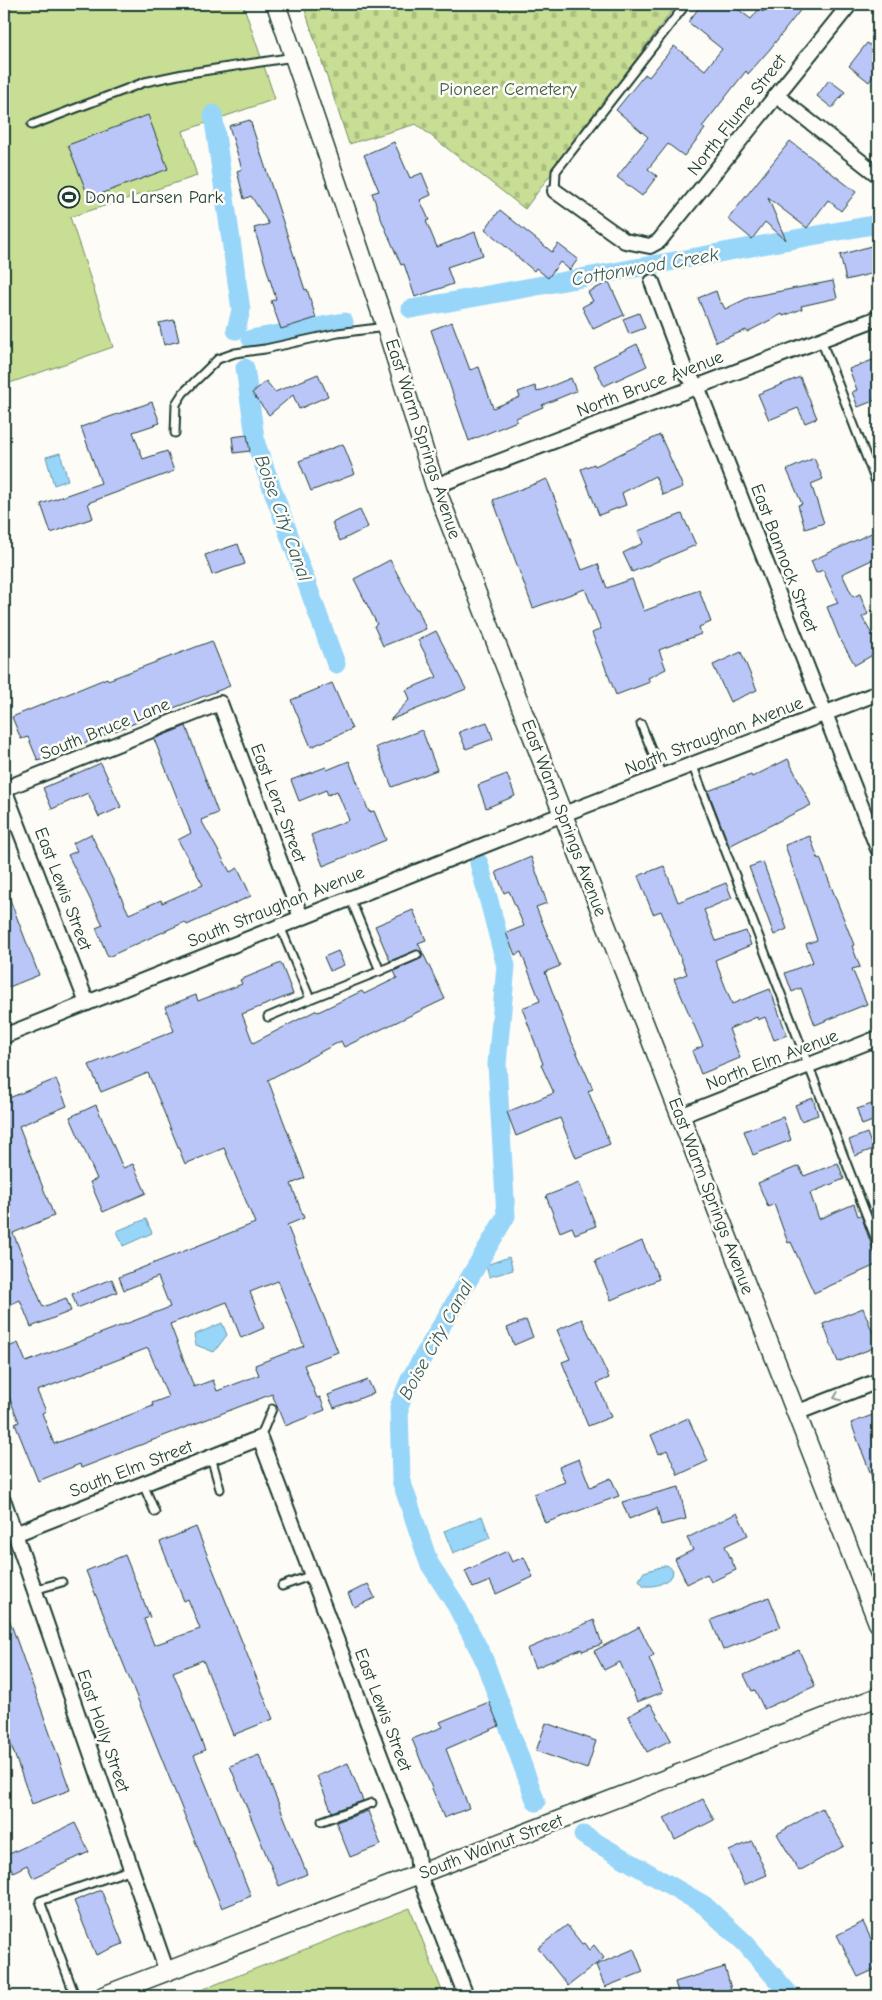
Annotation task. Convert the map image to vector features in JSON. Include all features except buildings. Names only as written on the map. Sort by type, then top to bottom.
[{"type":"street","name":"East Warm Springs Avenue","points":[[276,4],[386,327],[435,486],[878,1623]]},
{"type":"street","name":"North Flume Street","points":[[555,191],[617,237],[639,246],[650,246],[659,241],[850,4]]},
{"type":"street","points":[[777,96],[878,175]]},
{"type":"street","name":"East Bannock Street","points":[[652,282],[686,373],[697,386],[878,849]]},
{"type":"street","name":"North Bruce Avenue","points":[[435,486],[878,318]]},
{"type":"street","name":"North Straughan Avenue","points":[[562,814],[878,693]]},
{"type":"street","name":"South Bruce Lane","points":[[4,789],[220,703]]},
{"type":"street","name":"East Lenz Street","points":[[220,703],[301,917]]},
{"type":"street","name":"East Lewis Street","points":[[4,789],[87,1003]]},
{"type":"street","name":"South Straughan Avenue","points":[[4,1036],[562,814]]},
{"type":"street","name":"North Elm Avenue","points":[[680,1116],[878,1038]]},
{"type":"street","points":[[796,1413],[878,1381]]},
{"type":"street","name":"East Lewis Street","points":[[260,1438],[417,1854],[419,1875],[466,1996]]},
{"type":"street","name":"South Elm Street","points":[[15,1534],[260,1438]]},
{"type":"street","name":"East Holly Street","points":[[4,1502],[167,1972]]},
{"type":"street","name":"South Walnut Street","points":[[103,1996],[878,1698]]},
{"type":"lane","points":[[555,191],[556,171],[686,4]]},
{"type":"lane","points":[[32,126],[144,82],[294,57]]},
{"type":"lane","points":[[175,433],[176,404],[183,393],[218,359],[234,353],[338,333],[386,327]]},
{"type":"lane","points":[[820,340],[878,488]]},
{"type":"lane","points":[[641,724],[662,776]]},
{"type":"lane","points":[[692,764],[878,1245]]},
{"type":"lane","points":[[350,898],[380,971]]},
{"type":"lane","points":[[280,926],[310,999]]},
{"type":"lane","points":[[268,1017],[418,955]]},
{"type":"lane","points":[[260,1438],[272,1409]]},
{"type":"lane","points":[[211,1458],[220,1489]]},
{"type":"lane","points":[[142,1484],[155,1512]]},
{"type":"lane","points":[[282,1586],[312,1575]]},
{"type":"lane","points":[[34,1590],[62,1582]]},
{"type":"lane","points":[[322,1821],[372,1803]]},
{"type":"lane","points":[[75,1996],[40,1901],[132,1869]]},
{"type":"green space","name":"Dona Larsen Park","points":[[4,4],[243,4],[275,99],[183,131],[197,176],[70,217],[113,347],[4,385]]},
{"type":"green space","name":"Pioneer Cemetery","points":[[303,4],[677,4],[525,209],[416,124],[349,144]]},
{"type":"green space","points":[[410,1908],[444,1996],[186,1996]]},
{"type":"water","points":[[60,453],[68,480],[54,485],[46,457]]},
{"type":"water","points":[[146,1219],[152,1233],[123,1246],[117,1231]]},
{"type":"water","points":[[509,1257],[513,1270],[489,1277],[486,1265]]},
{"type":"water","points":[[222,1323],[227,1335],[214,1352],[196,1345],[194,1335]]},
{"type":"water","points":[[482,1516],[490,1538],[453,1553],[444,1531]]},
{"type":"water","points":[[667,1565],[673,1570],[672,1576],[662,1583],[644,1586],[639,1580],[644,1572]]},
{"type":"waterway","name":"Boise City Canal","points":[[213,114],[241,310],[236,330]]},
{"type":"waterway","name":"Cottonwood Creek","points":[[411,309],[878,224]]},
{"type":"waterway","name":"Cottonwood Creek","points":[[251,339],[344,322]]},
{"type":"waterway","name":"Boise City Canal","points":[[245,368],[256,444],[336,664]]},
{"type":"waterway","name":"Boise City Canal","points":[[479,863],[506,966],[497,1064],[506,1216],[410,1379],[399,1407],[401,1480],[429,1563],[456,1605],[483,1657],[536,1802]]},
{"type":"waterway","name":"Boise City Canal","points":[[583,1835],[704,1905],[745,1943],[791,1996]]},
{"type":"place","name":"Dona Larsen Park","points":[[69,197]]}]
